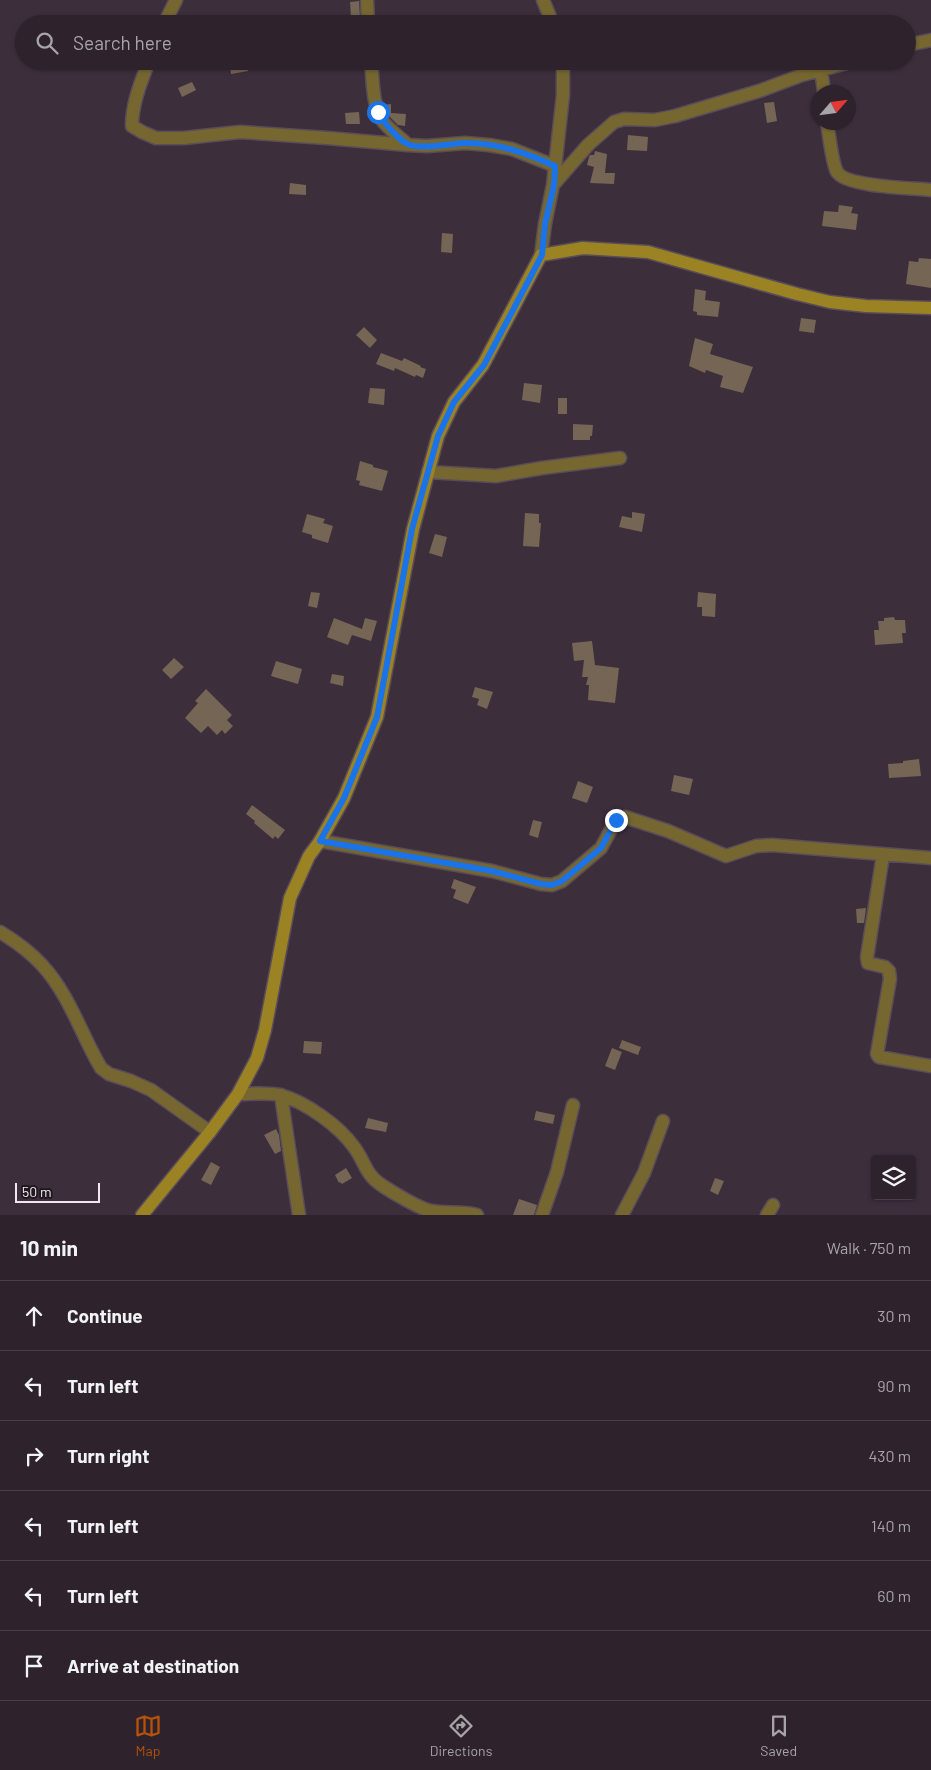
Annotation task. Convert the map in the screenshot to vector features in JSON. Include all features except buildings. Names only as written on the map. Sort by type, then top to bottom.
[{"type":"street","points":[[168,15],[176,0]]},
{"type":"street","points":[[367,0],[368,15]]},
{"type":"street","points":[[543,0],[549,15]]},
{"type":"street","points":[[916,43],[931,40]]},
{"type":"street","points":[[146,70],[132,112],[132,126],[156,138],[184,138],[240,132],[427,146],[465,143],[489,145],[518,151],[555,166]]},
{"type":"street","points":[[373,70],[378,112],[389,128],[408,145]]},
{"type":"street","points":[[142,1215],[210,1132],[238,1094],[257,1058],[265,1030],[290,898],[309,856],[320,841],[344,798],[377,717],[412,529],[438,436],[454,402],[484,365],[542,255],[545,224],[554,185],[563,95],[563,70]]},
{"type":"street","points":[[554,185],[588,145],[614,122],[624,119],[655,120],[675,116],[821,70],[823,85]]},
{"type":"street","points":[[829,130],[837,172],[844,178],[864,184],[931,190]]},
{"type":"street","points":[[542,255],[583,248],[648,252],[830,302],[866,306],[931,308]]},
{"type":"street","points":[[428,472],[496,476],[620,458]]},
{"type":"street","points":[[320,841],[483,869],[541,884],[552,885],[562,881],[601,848],[616,820],[625,816],[668,831],[726,856],[756,846],[772,846],[931,858]]},
{"type":"street","points":[[883,855],[867,957],[868,963],[885,967],[889,971],[890,979],[877,1054],[879,1057],[931,1066]]},
{"type":"street","points":[[0,932],[24,948],[43,965],[58,987],[101,1068],[109,1074],[151,1090],[210,1132]]},
{"type":"street","points":[[238,1094],[281,1095],[330,1122],[348,1139],[372,1177],[381,1185],[430,1213],[468,1213],[477,1215]]},
{"type":"street","points":[[281,1095],[299,1215]]},
{"type":"street","points":[[542,1215],[556,1172],[573,1105]]},
{"type":"street","points":[[622,1215],[644,1173],[663,1121]]},
{"type":"route","points":[[378,112],[389,128],[408,145],[427,146],[465,143],[512,149],[555,166],[554,185],[545,224],[542,255],[484,365],[454,402],[438,436],[412,529],[377,717],[344,798],[320,841],[492,871],[541,884],[552,885],[562,881],[577,870],[601,848],[616,820]]}]
